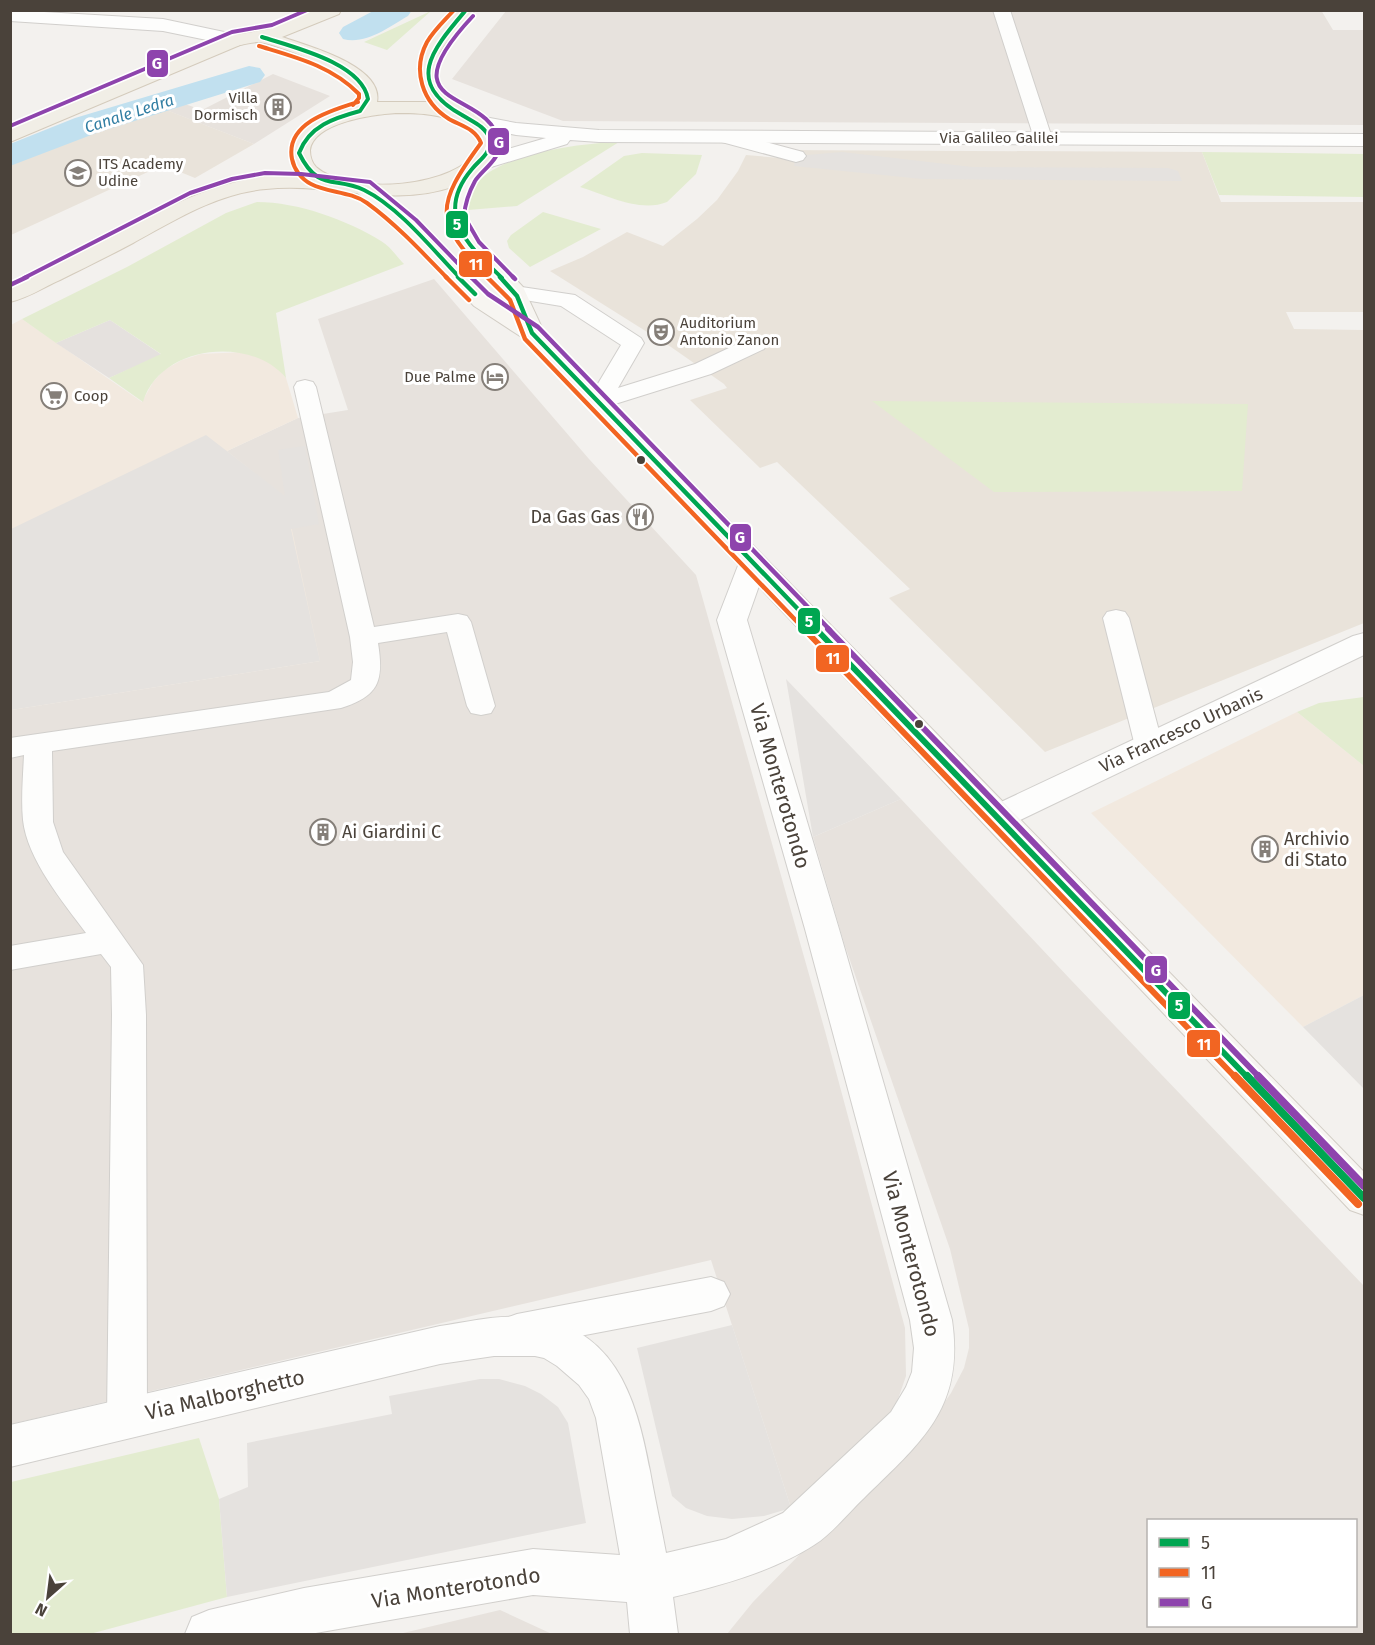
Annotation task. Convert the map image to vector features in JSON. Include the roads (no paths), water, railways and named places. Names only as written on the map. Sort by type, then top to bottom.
[{"type":"main road","points":[[10,136],[236,40],[262,37],[295,27],[332,10]]},
{"type":"main road","points":[[466,10],[431,52],[427,72],[435,95],[442,104],[466,117],[489,136],[490,146],[487,155],[475,167],[456,202],[455,220],[471,245],[515,292],[532,333]]},
{"type":"main road","points":[[262,37],[346,69],[361,80],[368,90],[368,101],[360,111]]},
{"type":"main road","points":[[466,117],[422,106],[391,106],[360,111],[334,119],[313,130],[304,139],[299,153],[305,167],[312,174],[328,182],[365,190],[410,226],[482,301],[532,333],[1365,1198]]},
{"type":"main road","points":[[10,295],[193,202],[234,188],[267,182],[387,191],[430,186],[475,167]]},
{"type":"street","points":[[10,15],[163,25],[197,22],[236,40]]},
{"type":"street","points":[[466,117],[516,129],[598,136]]},
{"type":"street","name":"Via Galileo Galilei","points":[[598,136],[1365,140]]},
{"type":"street","points":[[475,167],[538,145],[598,136]]},
{"type":"street","name":"Via Monterotondo","points":[[209,1635],[304,1612],[532,1572],[649,1580],[728,1561],[799,1529],[906,1427],[925,1395],[933,1372],[935,1348],[931,1320],[732,620],[753,563]]},
{"type":"street","name":"Via Francesco Urbanis","points":[[998,817],[1365,643]]},
{"type":"street","name":"Via Malborghetto","points":[[10,1446],[440,1346],[507,1335],[533,1337],[564,1347],[579,1357],[603,1384],[615,1412],[649,1580],[654,1635]]},
{"type":"lane","points":[[1001,10],[1043,138]]},
{"type":"lane","points":[[725,137],[796,156]]},
{"type":"lane","points":[[515,292],[567,300],[633,343],[599,402]]},
{"type":"lane","points":[[599,402],[703,369],[756,344]]},
{"type":"lane","points":[[127,1418],[127,965],[67,884],[48,853],[38,822],[24,745],[331,701],[360,690],[366,680],[368,670],[363,637],[305,387]]},
{"type":"lane","points":[[1116,618],[1149,746]]},
{"type":"lane","points":[[363,637],[458,622],[482,706]]},
{"type":"lane","points":[[10,958],[109,941]]},
{"type":"lane","name":"Via Malborghetto","points":[[440,1346],[711,1294]]},
{"type":"waterway","name":"Canale Ledra","points":[[354,33],[398,10]]},
{"type":"waterway","name":"Canale Ledra","points":[[10,156],[87,125],[249,75]]},
{"type":"place","name":"Villa Dormisch","points":[[278,107]]},
{"type":"place","name":"ITS Academy Udine","points":[[78,173]]},
{"type":"place","name":"Auditorium Antonio Zanon","points":[[661,332]]},
{"type":"place","name":"Due Palme","points":[[495,377]]},
{"type":"place","name":"Coop","points":[[54,396]]},
{"type":"place","name":"Da Gas Gas","points":[[640,517]]},
{"type":"place","name":"Ai Giardini C","points":[[323,832]]},
{"type":"place","name":"Archivio di Stato","points":[[1265,849]]}]
